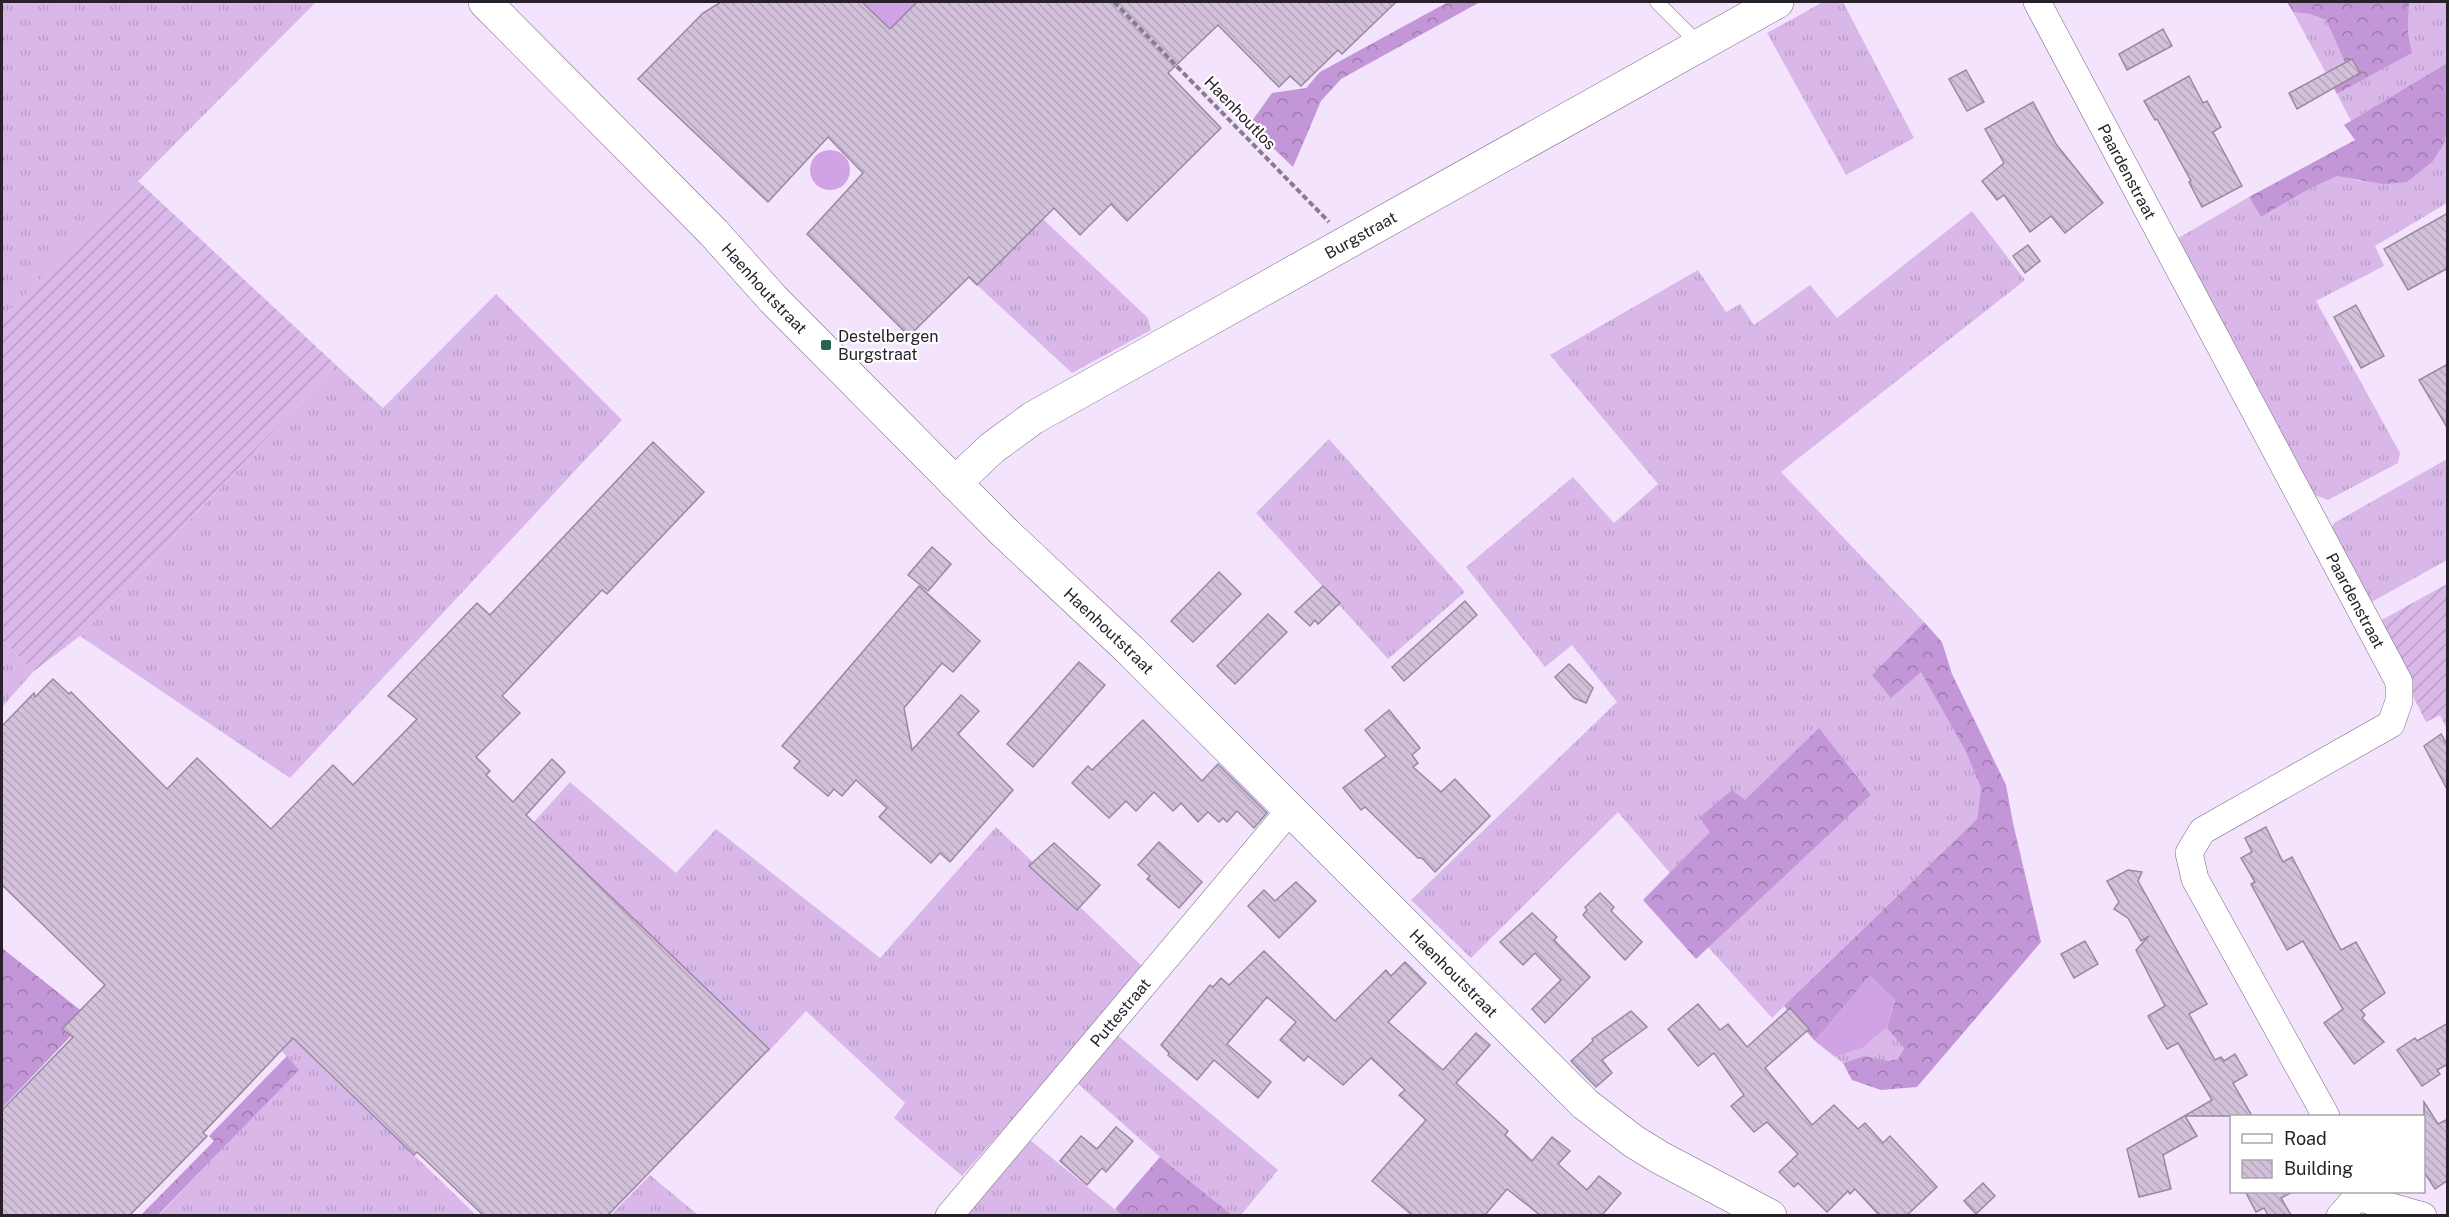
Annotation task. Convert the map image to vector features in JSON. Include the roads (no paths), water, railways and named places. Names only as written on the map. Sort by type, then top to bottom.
[{"type":"street","name":"Haenhoutstraat","points":[[485,2],[714,233],[773,299],[955,483],[1130,649],[1585,1104],[1642,1146],[1770,1215]]},
{"type":"street","name":"Burgstraat","points":[[955,483],[1001,441],[1033,418],[1777,2]]},
{"type":"street","name":"Paardenstraat","points":[[2037,2],[2399,682],[2399,701],[2391,724],[2202,831],[2188,853],[2195,879],[2325,1115]]},
{"type":"street","name":"Puttestraat","points":[[949,1215],[1290,810]]},
{"type":"street","points":[[2352,1201],[2422,1215]]},
{"type":"lane","points":[[1657,2],[1700,45]]},
{"type":"place","name":"Destelbergen Burgstraat","points":[[826,345]]}]
